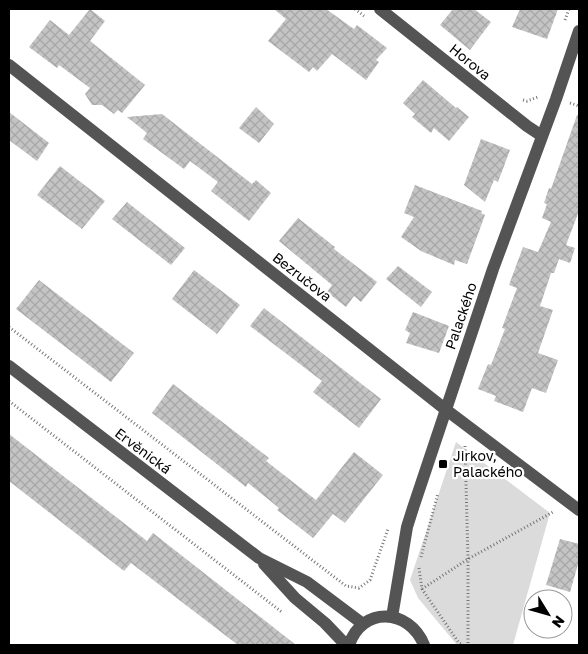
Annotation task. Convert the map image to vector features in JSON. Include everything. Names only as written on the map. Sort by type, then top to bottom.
[{"type":"street","name":"Horova","points":[[380,9],[542,136]]},
{"type":"street","name":"Palackého","points":[[392,617],[407,527],[493,269],[579,31]]},
{"type":"street","name":"Bezručova","points":[[9,65],[445,409],[574,506]]},
{"type":"street","name":"Ervěnická","points":[[9,366],[259,558],[295,598],[325,623],[347,645]]},
{"type":"street","name":"Ervěnická","points":[[259,558],[307,582],[362,624]]},
{"type":"street","points":[[347,645],[362,624],[377,618],[392,617],[404,620],[413,627],[424,645]]},
{"type":"path","points":[[355,9],[370,21]]},
{"type":"path","points":[[9,327],[346,586],[359,588],[370,580],[390,524]]},
{"type":"path","points":[[9,401],[291,618]]},
{"type":"path","points":[[465,439],[468,645]]},
{"type":"path","points":[[439,490],[419,566],[422,588],[463,645]]},
{"type":"path","points":[[422,588],[468,559],[574,506]]},
{"type":"shaded area","points":[[456,442],[550,513],[529,589],[523,589],[523,609],[513,645],[457,645],[418,598],[410,580]]},
{"type":"building","points":[[90,9],[105,21],[90,41],[145,85],[122,113],[118,110],[114,114],[102,105],[92,105],[85,94],[90,88],[59,65],[57,68],[29,47],[50,20],[69,35]]},
{"type":"building","points":[[274,9],[326,9],[354,29],[357,25],[387,48],[376,60],[379,62],[366,80],[332,54],[317,71],[313,67],[309,72],[268,41],[286,19]]},
{"type":"building","points":[[453,9],[474,9],[491,22],[470,50],[440,25]]},
{"type":"building","points":[[520,9],[558,9],[547,39],[512,27]]},
{"type":"building","points":[[423,80],[469,117],[449,141],[434,128],[431,133],[412,117],[415,114],[403,103]]},
{"type":"building","points":[[256,107],[274,124],[259,143],[239,128]]},
{"type":"building","points":[[9,112],[49,143],[37,161],[9,140]]},
{"type":"building","points":[[162,114],[252,184],[256,180],[271,193],[249,221],[211,191],[218,182],[190,161],[184,169],[143,139],[147,133],[127,117]]},
{"type":"building","points":[[577,115],[579,115],[579,211],[566,245],[575,248],[570,263],[559,259],[554,273],[551,273],[540,306],[553,310],[538,353],[558,360],[546,393],[532,388],[523,412],[494,401],[496,396],[478,389],[488,364],[491,365],[505,329],[502,328],[517,288],[509,285],[523,247],[538,252],[551,222],[542,218],[547,204],[544,203],[549,188],[551,189]]},
{"type":"building","points":[[481,139],[510,150],[498,182],[494,180],[485,202],[464,185]]},
{"type":"building","points":[[60,166],[105,201],[82,229],[37,195]]},
{"type":"building","points":[[415,185],[482,211],[481,213],[485,215],[467,264],[455,260],[454,265],[421,251],[401,237],[414,217],[404,213]]},
{"type":"building","points":[[127,202],[185,248],[171,265],[112,219]]},
{"type":"building","points":[[298,218],[377,282],[361,302],[354,296],[346,307],[327,292],[332,285],[279,241]]},
{"type":"building","points":[[398,266],[432,292],[421,307],[386,279]]},
{"type":"building","points":[[194,270],[240,305],[217,334],[172,299]]},
{"type":"building","points":[[39,280],[134,353],[111,382],[16,309]]},
{"type":"building","points":[[264,308],[381,399],[359,428],[313,392],[322,381],[250,326]]},
{"type":"building","points":[[413,312],[449,326],[439,353],[406,343],[410,333],[405,330]]},
{"type":"building","points":[[173,384],[269,458],[266,461],[316,500],[354,452],[383,475],[345,523],[333,514],[313,538],[277,510],[279,508],[248,483],[246,487],[152,413]]},
{"type":"building","points":[[9,434],[147,541],[153,533],[296,645],[238,645],[131,563],[124,571],[9,481]]},
{"type":"building","points":[[560,539],[579,544],[579,561],[571,589],[560,589],[546,585]]},
{"type":"place","name":"Jirkov, Palackého","points":[[443,464]]}]
